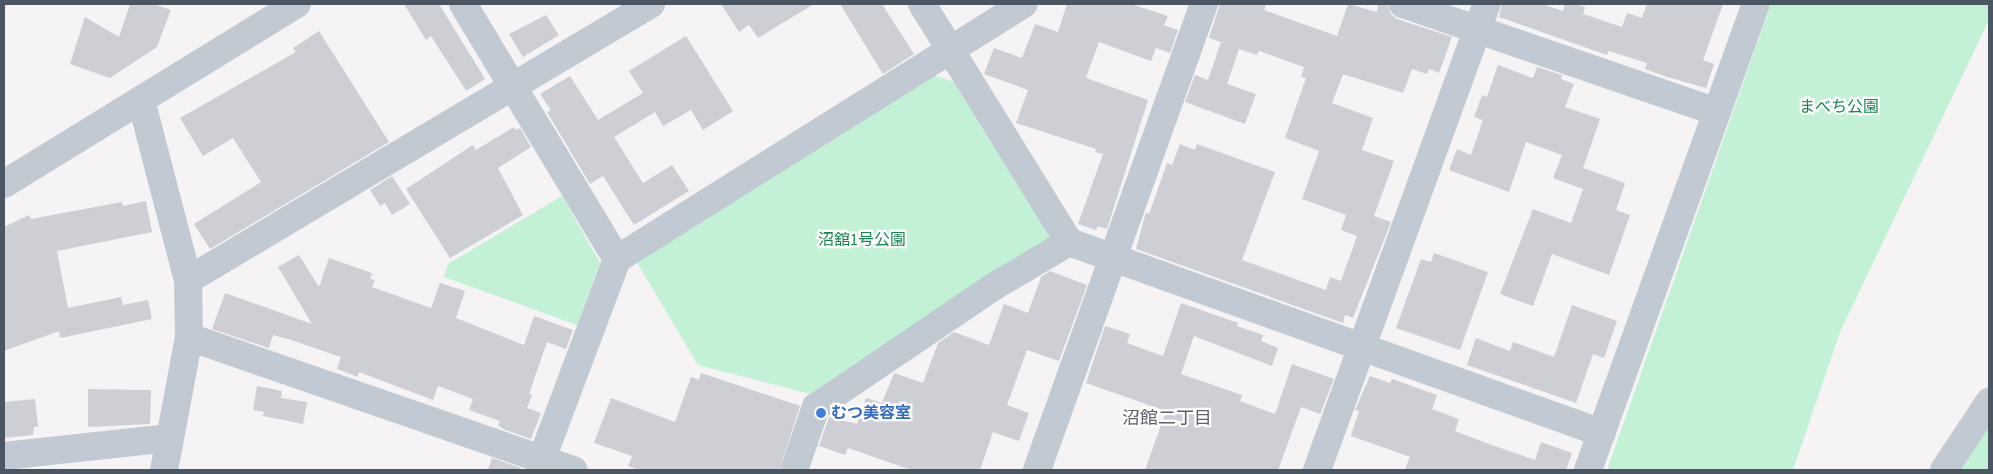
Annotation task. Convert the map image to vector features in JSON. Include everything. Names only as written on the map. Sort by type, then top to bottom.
[{"type":"street","points":[[4,184],[297,4]]},
{"type":"street","points":[[463,4],[617,259]]},
{"type":"street","points":[[188,280],[651,4]]},
{"type":"street","points":[[922,4],[1069,242],[1602,432]]},
{"type":"street","points":[[542,459],[617,259],[1024,4]]},
{"type":"street","points":[[1037,470],[1204,4]]},
{"type":"street","points":[[1403,4],[1717,112]]},
{"type":"street","points":[[1317,470],[1487,4]]},
{"type":"street","points":[[1588,470],[1756,4]]},
{"type":"street","points":[[141,100],[188,280],[189,337],[164,470]]},
{"type":"street","points":[[794,470],[816,407],[993,287],[1069,242]]},
{"type":"street","points":[[189,337],[574,470]]},
{"type":"street","points":[[1944,470],[1989,402]]},
{"type":"street","points":[[4,456],[170,438]]},
{"type":"green space","name":"まべち公園","points":[[1771,4],[1989,4],[1989,20],[1840,332],[1793,470],[1607,470]]},
{"type":"green space","name":"沼舘1号公園","points":[[928,74],[953,81],[1049,236],[1048,247],[814,395],[698,365],[635,259]]},
{"type":"green space","points":[[562,196],[600,263],[577,325],[444,277],[448,264]]},
{"type":"green space","points":[[1989,418],[1989,470],[1955,470]]},
{"type":"building","points":[[130,4],[153,4],[171,10],[157,47],[110,78],[70,64],[85,17],[119,37]]},
{"type":"building","points":[[404,4],[439,4],[485,79],[466,91],[431,36],[426,40]]},
{"type":"building","points":[[721,4],[814,4],[758,38],[749,25],[739,32]]},
{"type":"building","points":[[840,4],[882,4],[914,54],[883,74]]},
{"type":"building","points":[[1067,4],[1131,4],[1168,16],[1164,25],[1178,30],[1170,53],[1156,48],[1151,61],[1099,42],[1086,78],[1148,100],[1107,229],[1098,226],[1096,230],[1078,224],[1103,154],[1095,152],[1096,149],[1016,123],[1028,90],[984,74],[994,48],[1022,58],[1035,24],[1058,32]]},
{"type":"building","points":[[1220,4],[1266,4],[1264,10],[1337,36],[1348,4],[1377,12],[1378,4],[1388,4],[1391,14],[1397,19],[1452,37],[1439,73],[1429,69],[1427,74],[1412,69],[1403,93],[1343,74],[1332,103],[1373,118],[1362,150],[1394,161],[1374,216],[1391,222],[1353,318],[1345,315],[1343,323],[1136,249],[1146,212],[1149,214],[1167,163],[1172,165],[1180,144],[1195,150],[1197,144],[1275,172],[1242,260],[1326,290],[1330,277],[1341,281],[1357,236],[1341,230],[1346,215],[1302,199],[1319,151],[1285,138],[1306,78],[1301,77],[1304,67],[1259,51],[1257,55],[1239,49],[1227,84],[1256,94],[1245,124],[1185,102],[1195,75],[1208,80],[1221,42],[1209,38]]},
{"type":"building","points":[[1502,4],[1542,4],[1563,11],[1565,4],[1575,4],[1585,7],[1583,14],[1622,27],[1627,13],[1642,18],[1647,4],[1723,4],[1703,60],[1714,64],[1706,88],[1645,69],[1647,63],[1609,51],[1607,55],[1499,17]]},
{"type":"building","points":[[546,15],[559,35],[523,57],[509,34]]},
{"type":"building","points":[[319,31],[389,142],[210,249],[194,224],[261,182],[233,138],[203,156],[180,118],[296,52],[293,48]]},
{"type":"building","points":[[686,36],[733,111],[703,130],[691,110],[663,126],[655,112],[614,137],[643,183],[672,165],[689,191],[634,225],[603,176],[590,184],[547,112],[551,110],[540,94],[570,76],[598,120],[643,93],[629,71]]},
{"type":"building","points":[[1498,65],[1533,78],[1537,67],[1562,75],[1561,79],[1574,84],[1565,107],[1600,119],[1583,168],[1625,183],[1616,210],[1630,215],[1609,275],[1552,254],[1533,306],[1500,294],[1533,209],[1571,223],[1583,189],[1553,178],[1562,155],[1526,142],[1509,192],[1449,170],[1457,149],[1471,155],[1483,120],[1474,117],[1482,95],[1487,97]]},
{"type":"building","points":[[514,127],[516,130],[520,128],[531,147],[498,168],[523,215],[450,258],[406,189],[473,145],[476,150]]},
{"type":"building","points":[[392,176],[410,204],[392,215],[385,203],[380,206],[370,190]]},
{"type":"building","points":[[146,201],[152,232],[57,251],[68,308],[121,297],[123,305],[148,300],[152,319],[60,338],[59,331],[4,351],[4,227],[29,215],[31,219],[122,202],[123,206]]},
{"type":"building","points":[[1434,253],[1488,272],[1460,350],[1396,328],[1421,259],[1431,262]]},
{"type":"building","points":[[299,255],[319,287],[329,258],[372,273],[370,279],[375,280],[372,287],[431,308],[440,283],[465,291],[456,318],[524,345],[534,316],[573,330],[566,349],[547,342],[529,394],[532,395],[527,408],[541,413],[531,439],[503,429],[498,425],[500,421],[469,410],[473,399],[438,386],[433,400],[359,372],[358,377],[337,369],[341,357],[291,340],[273,335],[269,348],[212,329],[225,293],[312,324],[278,267]]},
{"type":"building","points":[[1050,271],[1087,285],[1059,361],[1027,350],[1007,405],[1029,413],[1019,441],[993,432],[980,470],[911,470],[848,448],[845,455],[819,446],[829,417],[857,424],[866,398],[882,403],[894,373],[923,383],[938,343],[954,332],[989,345],[1004,304],[1028,313],[1041,277]]},
{"type":"building","points":[[1181,303],[1238,323],[1237,326],[1263,335],[1261,341],[1278,348],[1272,366],[1194,336],[1181,374],[1242,395],[1240,401],[1275,414],[1292,364],[1334,379],[1320,414],[1301,407],[1278,470],[1145,470],[1166,411],[1086,383],[1105,326],[1130,334],[1127,343],[1163,356]]},
{"type":"building","points":[[1572,305],[1617,321],[1604,358],[1593,354],[1576,403],[1467,365],[1476,338],[1510,351],[1513,342],[1554,357]]},
{"type":"building","points":[[701,373],[800,406],[779,470],[639,470],[628,466],[632,456],[594,443],[611,398],[675,422],[691,377],[699,380]]},
{"type":"building","points":[[1370,376],[1390,383],[1392,379],[1437,395],[1432,409],[1459,419],[1455,431],[1489,444],[1535,460],[1541,442],[1572,453],[1566,470],[1405,470],[1410,457],[1351,436],[1359,411],[1355,410]]},
{"type":"building","points":[[257,386],[282,391],[281,398],[307,402],[303,424],[263,416],[264,412],[253,410]]},
{"type":"building","points":[[88,389],[151,390],[150,424],[88,427]]},
{"type":"building","points":[[35,399],[38,427],[34,427],[33,435],[4,438],[4,402]]},
{"type":"building","points":[[492,458],[521,468],[520,470],[488,470]]},
{"type":"place","name":"むつ美容室","points":[[821,413]]},
{"type":"district","name":"沼館二丁目","points":[[1167,419]]}]
